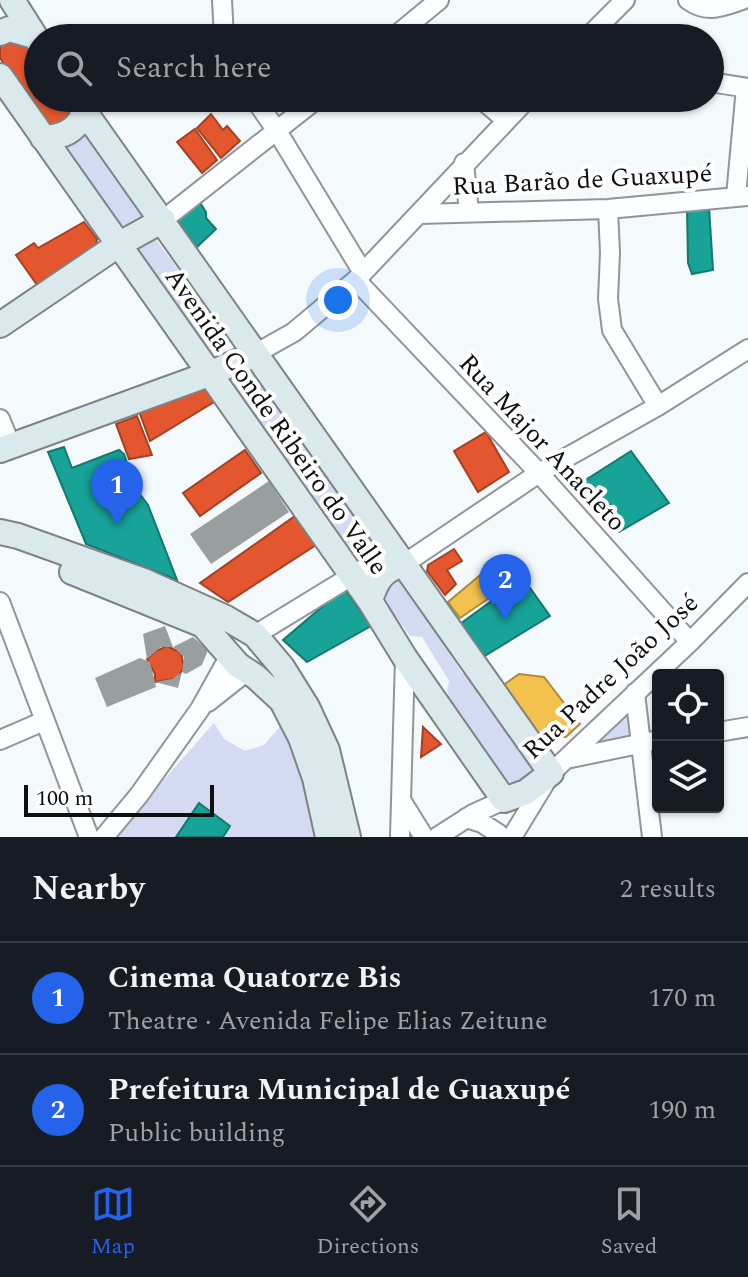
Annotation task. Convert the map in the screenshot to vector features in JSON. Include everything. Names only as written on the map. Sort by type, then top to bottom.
[{"type":"main road","points":[[12,0],[27,24]]},
{"type":"main road","points":[[0,33],[9,29],[24,35]]},
{"type":"main road","name":"Avenida Conde Ribeiro do Valle","points":[[0,76],[24,111]]},
{"type":"main road","name":"Avenida Conde Ribeiro do Valle","points":[[25,112],[370,601],[405,658],[504,800]]},
{"type":"main road","points":[[43,138],[66,134],[78,125],[79,112]]},
{"type":"main road","name":"Avenida Conde Ribeiro do Valle","points":[[84,112],[399,557],[560,766]]},
{"type":"main road","points":[[0,325],[118,245],[163,220]]},
{"type":"main road","points":[[6,448],[209,374],[255,354]]},
{"type":"main road","points":[[0,532],[144,581],[259,639],[297,689],[327,750],[348,837]]},
{"type":"main road","points":[[0,540],[203,625],[238,663],[282,701],[301,738],[315,778],[328,837]]},
{"type":"main road","points":[[370,601],[376,583],[399,557]]},
{"type":"main road","points":[[238,663],[236,641],[259,639]]},
{"type":"main road","points":[[238,663],[262,669],[268,661],[259,639]]},
{"type":"main road","name":"Rua Padre João José","points":[[504,800],[526,792],[560,766]]},
{"type":"street","points":[[222,0],[223,24]]},
{"type":"street","points":[[405,24],[412,0]]},
{"type":"street","points":[[413,24],[439,0]]},
{"type":"street","points":[[601,24],[625,0]]},
{"type":"street","points":[[688,0],[697,7],[712,9],[742,0]]},
{"type":"street","points":[[724,84],[747,88],[742,196]]},
{"type":"street","name":"Rua Major Anacleto","points":[[264,112],[359,276],[690,642]]},
{"type":"street","points":[[163,220],[301,112]]},
{"type":"street","points":[[497,112],[506,120]]},
{"type":"street","points":[[255,354],[294,332],[359,276],[514,112]]},
{"type":"street","points":[[464,163],[469,212]]},
{"type":"street","name":"Rua Barão de Guaxupé","points":[[419,214],[608,209],[742,196]]},
{"type":"street","points":[[608,209],[608,299],[612,330],[658,406]]},
{"type":"street","points":[[259,639],[352,577],[399,557],[658,406],[748,349]]},
{"type":"street","points":[[0,419],[6,448]]},
{"type":"street","name":"Rua Padre João José","points":[[560,766],[748,583]]},
{"type":"street","points":[[0,602],[89,837]]},
{"type":"street","points":[[400,837],[405,658]]},
{"type":"street","points":[[104,837],[238,663]]},
{"type":"street","points":[[635,693],[650,741],[652,837]]},
{"type":"street","points":[[0,740],[44,721]]},
{"type":"street","points":[[724,731],[748,727]]},
{"type":"street","points":[[503,836],[560,766],[650,741]]},
{"type":"street","points":[[401,800],[424,837]]},
{"type":"street","points":[[437,837],[466,818],[504,800],[503,836]]},
{"type":"street","points":[[466,818],[482,823],[503,836]]},
{"type":"shaded area","points":[[84,131],[148,216],[123,230],[64,147],[65,141]]},
{"type":"shaded area","points":[[155,238],[228,337],[229,344],[224,352],[209,355],[136,248]]},
{"type":"shaded area","points":[[248,370],[256,370],[384,547],[358,562],[234,389],[236,378]]},
{"type":"shaded area","points":[[401,580],[435,623],[433,628],[462,673],[470,675],[532,763],[530,774],[524,781],[515,784],[504,782],[449,699],[449,681],[422,637],[410,636],[386,603],[387,588]]},
{"type":"shaded area","points":[[632,704],[632,739],[595,742]]},
{"type":"shaded area","points":[[214,723],[224,739],[245,751],[264,745],[283,723],[307,779],[317,837],[113,837]]},
{"type":"building: Homes","points":[[503,556],[510,558],[523,575],[460,618],[448,602]]},
{"type":"building: Homes","points":[[519,674],[544,677],[580,724],[566,737],[537,734],[502,686]]},
{"type":"building: Shops","points":[[0,40],[24,42],[24,93],[0,58]]},
{"type":"building: Shops","points":[[73,112],[75,119],[50,126],[38,113]]},
{"type":"building: Shops","points":[[211,114],[223,130],[227,126],[240,141],[221,158],[197,128]]},
{"type":"building: Shops","points":[[195,129],[217,160],[202,173],[177,142]]},
{"type":"building: Shops","points":[[84,222],[97,239],[96,246],[37,285],[16,255],[34,243],[38,248]]},
{"type":"building: Shops","points":[[195,381],[219,399],[150,441],[136,403]]},
{"type":"building: Shops","points":[[137,416],[152,455],[129,459],[116,424]]},
{"type":"building: Shops","points":[[486,432],[509,472],[478,492],[454,451]]},
{"type":"building: Shops","points":[[245,450],[261,473],[200,516],[183,493]]},
{"type":"building: Shops","points":[[295,516],[316,545],[228,602],[200,583]]},
{"type":"building: Shops","points":[[454,549],[462,561],[447,570],[456,584],[445,595],[427,571],[428,565]]},
{"type":"building: Shops","points":[[167,646],[181,653],[184,667],[178,677],[155,682],[155,674],[147,659]]},
{"type":"building: Shops","points":[[423,727],[441,744],[421,757]]},
{"type":"building: Public","points":[[199,201],[206,218],[216,229],[196,248],[178,225],[178,218]]},
{"type":"building: Public","points":[[687,207],[709,207],[713,270],[692,274],[688,263]]},
{"type":"building: Public","points":[[64,447],[72,468],[119,450],[124,454],[136,489],[148,505],[177,580],[86,544],[48,452]]},
{"type":"building: Public","points":[[631,451],[669,503],[619,532],[584,481]]},
{"type":"building: Public","points":[[523,578],[550,616],[483,657],[460,624]]},
{"type":"building: Public","points":[[344,588],[371,626],[307,662],[283,640]]},
{"type":"building: Public","points":[[199,803],[230,826],[223,837],[176,837]]},
{"type":"building: Other","points":[[269,481],[289,512],[211,564],[190,534]]},
{"type":"building: Other","points":[[165,626],[173,647],[161,647],[147,659],[143,634]]},
{"type":"building: Other","points":[[193,637],[208,650],[202,665],[186,674],[182,672],[184,657],[173,647]]},
{"type":"building: Other","points":[[140,658],[150,662],[156,687],[107,707],[95,678]]},
{"type":"building: Other","points":[[182,672],[178,688],[155,682],[172,679]]},
{"type":"place","name":"Cinema Quatorze Bis","points":[[117,525]]},
{"type":"place","name":"Prefeitura Municipal de Guaxupé","points":[[505,620]]}]
